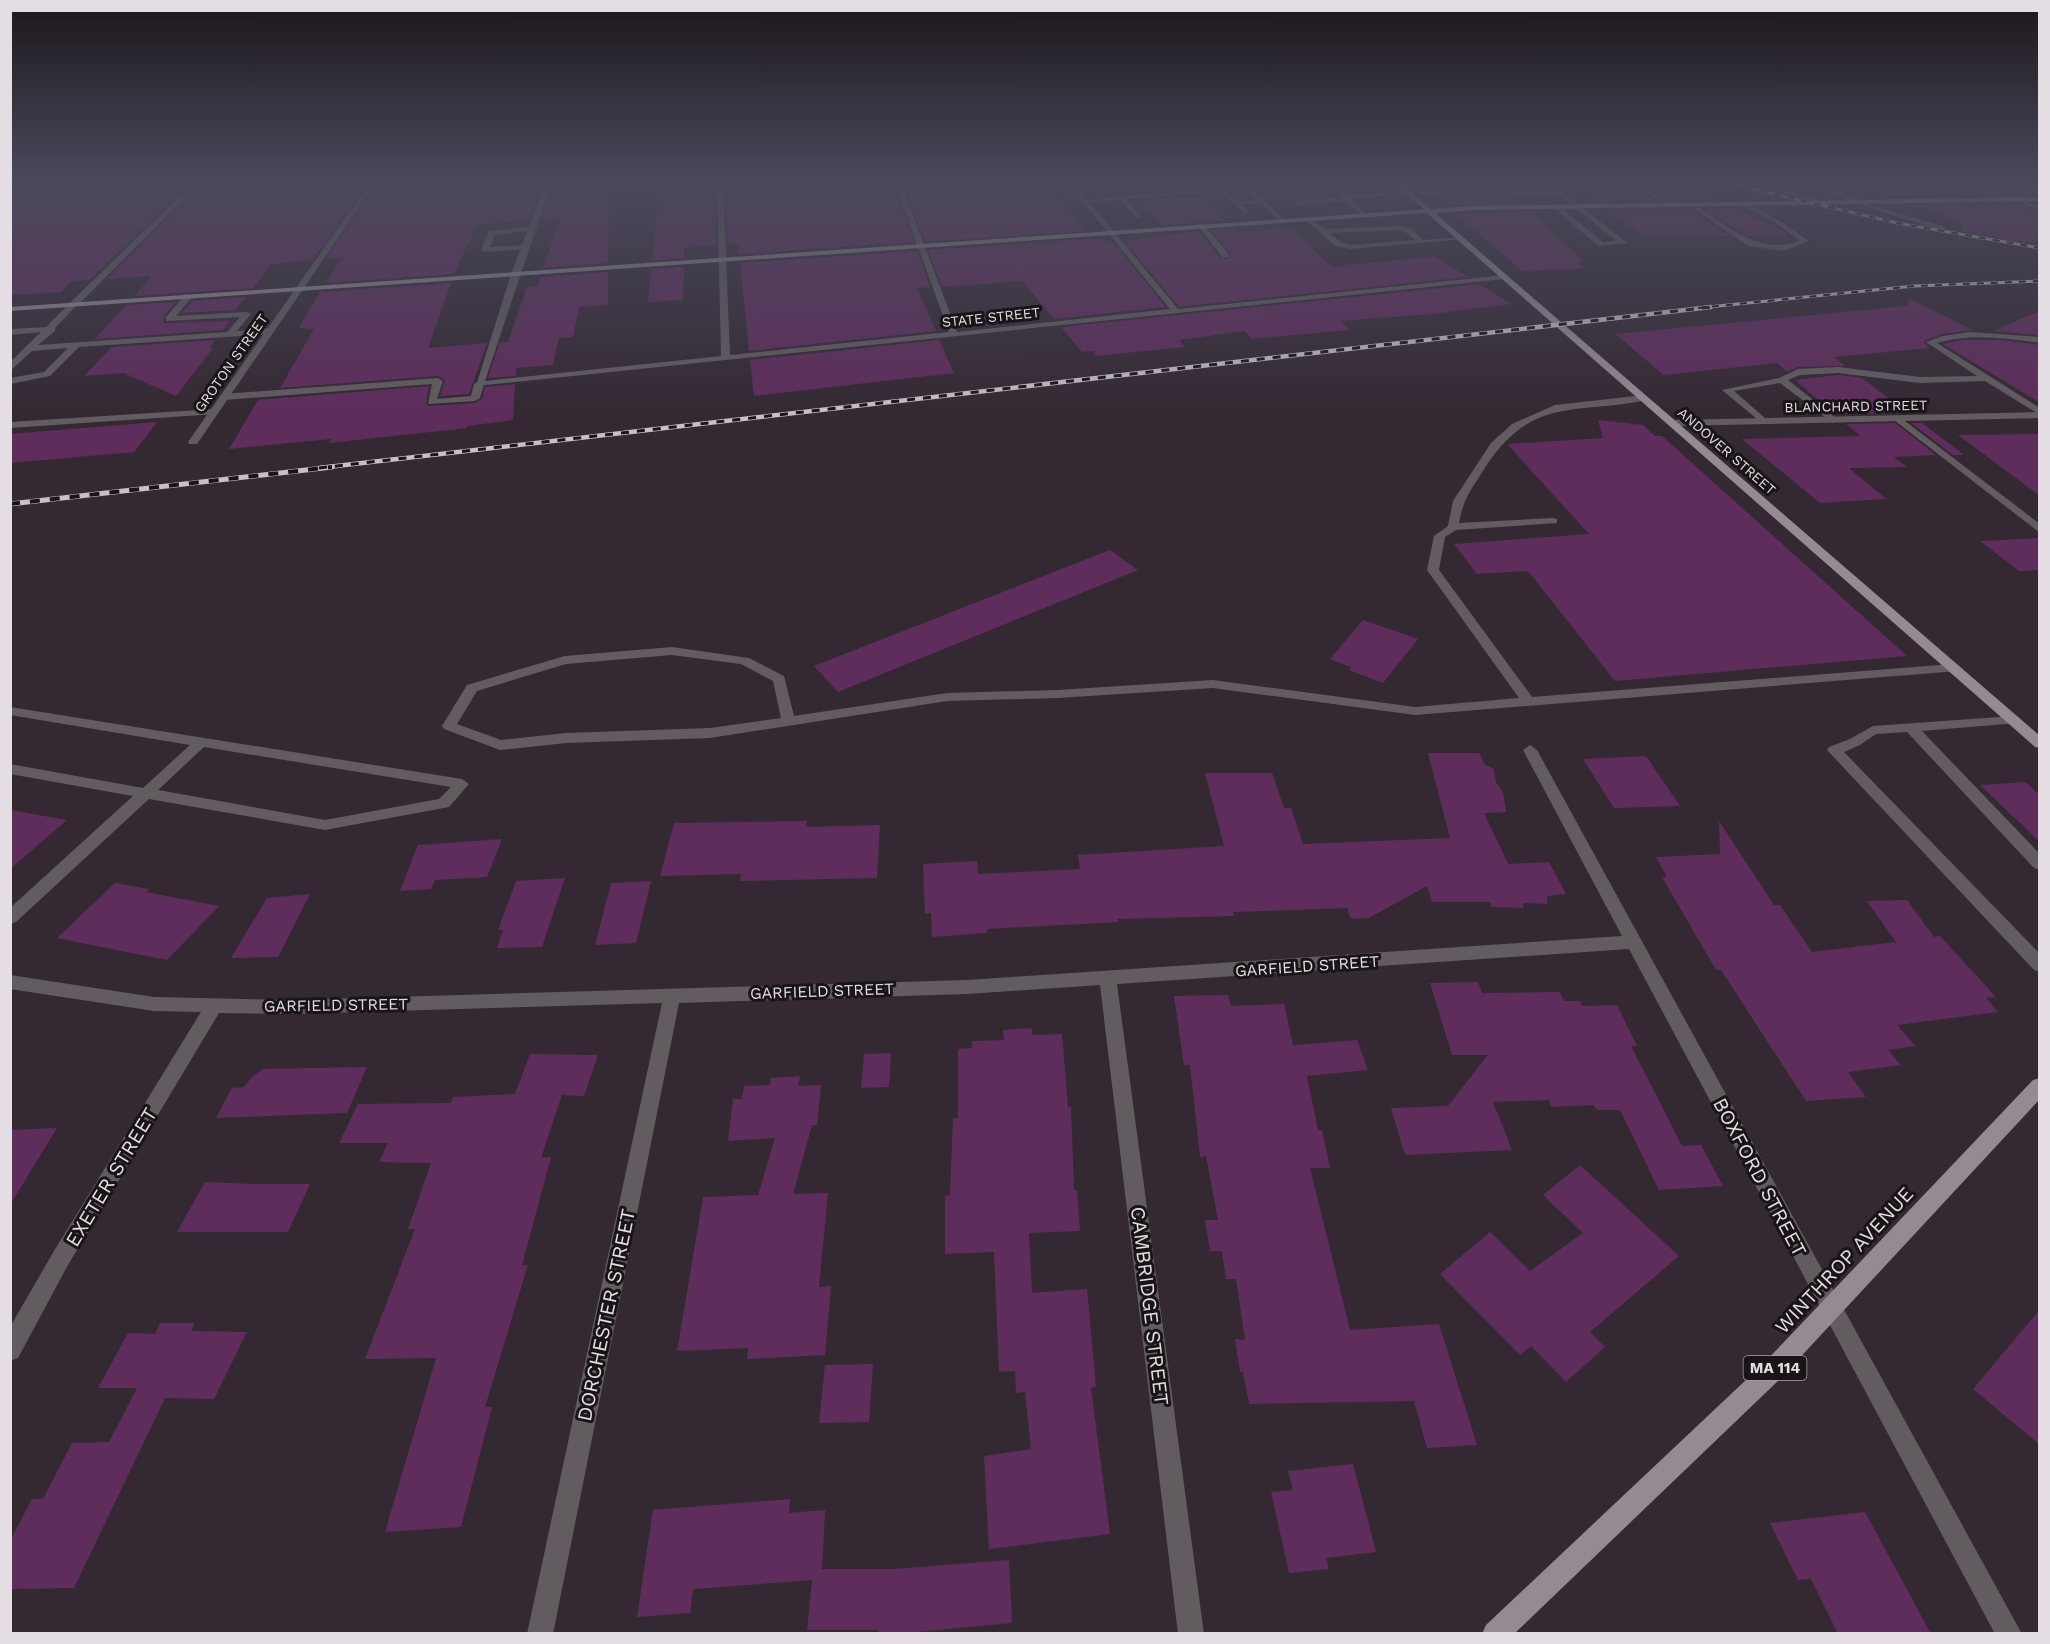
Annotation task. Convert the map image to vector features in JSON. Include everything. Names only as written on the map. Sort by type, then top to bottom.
[{"type":"main road","points":[[10,309],[744,258]]},
{"type":"main road","name":"ANDOVER STREET","points":[[1483,258],[2040,744]]},
{"type":"main road","name":"WINTHROP AVENUE","points":[[1495,1634],[1773,1370],[2040,1086]]},
{"type":"street","points":[[10,368],[52,329],[121,258]]},
{"type":"street","name":"GROTON STREET","points":[[193,442],[321,258]]},
{"type":"street","points":[[224,397],[438,381],[431,402],[475,398],[521,258]]},
{"type":"street","points":[[926,258],[954,335]]},
{"type":"street","points":[[1132,258],[1176,311]]},
{"type":"street","points":[[725,259],[726,358]]},
{"type":"street","name":"STATE STREET","points":[[480,384],[1505,277]]},
{"type":"street","points":[[189,296],[169,320],[247,314],[230,334]]},
{"type":"street","points":[[10,332],[52,329]]},
{"type":"street","points":[[32,348],[270,331]]},
{"type":"street","points":[[2040,340],[1990,335],[1942,338],[1930,342],[2040,414]]},
{"type":"street","points":[[10,381],[47,374],[76,345]]},
{"type":"street","points":[[1762,421],[1727,390],[1782,380],[1798,372],[1838,370],[1920,380],[1987,378]]},
{"type":"street","points":[[1782,380],[1833,420]]},
{"type":"street","points":[[1453,527],[1458,501],[1495,445],[1515,426],[1555,408],[1644,398]]},
{"type":"street","points":[[2022,401],[2040,400]]},
{"type":"street","points":[[10,425],[214,412]]},
{"type":"street","name":"BLANCHARD STREET","points":[[1673,423],[2040,414]]},
{"type":"street","points":[[1897,418],[2040,530]]},
{"type":"street","points":[[1528,702],[1433,570],[1440,536],[1453,527],[1554,521]]},
{"type":"street","points":[[788,721],[779,679],[744,661],[672,651],[565,660],[472,688],[449,726],[500,745],[566,738],[710,733],[947,697],[1058,694],[1213,684],[1415,711],[1953,668]]},
{"type":"street","points":[[10,711],[462,784],[444,803],[325,825],[10,769]]},
{"type":"street","points":[[2013,720],[1873,730],[1855,742],[1834,750],[2040,965]]},
{"type":"street","points":[[1910,727],[2040,864]]},
{"type":"street","points":[[10,918],[144,792],[201,742]]},
{"type":"street","name":"BOXFORD STREET","points":[[1530,750],[2009,1634]]},
{"type":"street","name":"GARFIELD STREET","points":[[10,982],[154,1004],[291,1007],[966,987],[1634,942]]},
{"type":"street","name":"CAMBRIDGE STREET","points":[[1108,978],[1191,1634]]},
{"type":"street","name":"DORCHESTER STREET","points":[[540,1634],[672,996]]},
{"type":"street","name":"EXETER STREET","points":[[10,1350],[62,1258],[214,1006]]},
{"type":"building","points":[[10,258],[113,258],[90,280],[72,281],[61,292],[10,295]]},
{"type":"building","points":[[128,258],[315,258],[313,260],[271,264],[253,288],[134,296],[152,276],[107,279]]},
{"type":"building","points":[[327,258],[462,258],[454,274],[326,283],[342,258]]},
{"type":"building","points":[[547,258],[608,258],[608,263],[543,268]]},
{"type":"building","points":[[652,258],[684,258],[684,258],[652,260]]},
{"type":"building","points":[[818,258],[919,258],[930,287],[917,288],[936,331],[749,351],[740,263]]},
{"type":"building","points":[[931,258],[1126,258],[1166,307],[1054,319],[1022,281],[942,287]]},
{"type":"building","points":[[1138,258],[1322,258],[1332,267],[1438,258],[1468,277],[1179,307]]},
{"type":"building","points":[[1507,258],[1579,258],[1584,262],[1579,263],[1586,268],[1522,271]]},
{"type":"building","points":[[684,267],[683,300],[648,302],[651,269]]},
{"type":"building","points":[[608,272],[608,305],[579,307],[573,337],[559,338],[553,365],[516,368],[516,376],[488,378],[500,342],[508,342],[527,287],[538,286],[541,277]]},
{"type":"building","points":[[451,283],[428,348],[487,343],[469,394],[440,396],[445,380],[438,376],[280,388],[314,329],[299,328],[320,292]]},
{"type":"building","points":[[1480,284],[1511,304],[1433,314],[1341,321],[1350,330],[1252,339],[1245,331],[1179,340],[1185,347],[1095,356],[1093,351],[1082,352],[1061,327]]},
{"type":"building","points":[[246,297],[235,310],[181,313],[192,301]]},
{"type":"building","points":[[1910,299],[1973,330],[1943,334],[1925,340],[1924,343],[1930,348],[1834,357],[1845,366],[1798,367],[1787,372],[1777,363],[1664,375],[1615,334],[1907,306]]},
{"type":"building","points":[[176,302],[164,316],[164,323],[230,321],[223,330],[95,339],[126,305]]},
{"type":"building","points":[[2040,311],[2040,335],[1993,331]]},
{"type":"building","points":[[215,340],[209,349],[213,348],[176,396],[124,373],[84,376],[112,347]]},
{"type":"building","points":[[939,340],[954,373],[754,396],[750,360]]},
{"type":"building","points":[[1962,340],[2001,340],[2040,345],[2040,403],[1943,344]]},
{"type":"building","points":[[1838,375],[1862,378],[1908,413],[1835,414],[1795,380]]},
{"type":"building","points":[[515,384],[513,420],[467,426],[467,428],[329,443],[331,439],[229,449],[258,400],[429,386],[426,404],[428,406],[475,403],[482,399],[485,387]]},
{"type":"building","points":[[1598,420],[1643,425],[1655,436],[1662,436],[1907,656],[1615,681],[1528,571],[1477,574],[1454,544],[1589,534],[1507,444],[1603,438]]},
{"type":"building","points":[[157,422],[134,452],[10,463],[10,434]]},
{"type":"building","points":[[1895,423],[1936,455],[1894,457],[1907,467],[1849,468],[1886,499],[1820,503],[1742,439],[1861,436],[1846,424]]},
{"type":"building","points":[[1911,423],[1922,423],[1964,455],[1953,455]]},
{"type":"building","points":[[2040,434],[2040,496],[1958,435]]},
{"type":"building","points":[[2040,538],[2040,570],[2019,571],[1980,541]]},
{"type":"building","points":[[1110,550],[1138,570],[838,692],[814,666]]},
{"type":"building","points":[[1363,620],[1418,639],[1383,683],[1349,670],[1351,667],[1330,659]]},
{"type":"building","points":[[1428,753],[1479,753],[1485,765],[1494,769],[1496,782],[1503,792],[1506,812],[1484,813],[1508,864],[1549,862],[1566,894],[1547,896],[1547,904],[1523,903],[1524,908],[1492,907],[1490,902],[1432,902],[1427,886],[1369,918],[1351,919],[1347,908],[1233,912],[1234,916],[1118,919],[1118,922],[987,929],[987,933],[932,937],[931,913],[925,914],[923,864],[977,861],[978,874],[1080,869],[1078,855],[1224,846],[1205,773],[1272,773],[1284,808],[1291,808],[1303,844],[1450,838]]},
{"type":"building","points":[[1646,756],[1680,806],[1614,808],[1583,759]]},
{"type":"building","points":[[2025,782],[2040,795],[2040,842],[1980,785]]},
{"type":"building","points":[[10,810],[67,820],[10,869]]},
{"type":"building","points":[[807,821],[806,827],[880,825],[877,878],[740,881],[741,874],[660,876],[674,823]]},
{"type":"building","points":[[1719,821],[1774,905],[1780,905],[1812,952],[1896,942],[1867,901],[1907,900],[1934,937],[1940,936],[1996,997],[1986,998],[1998,1012],[1897,1025],[1915,1046],[1888,1050],[1901,1065],[1848,1072],[1866,1097],[1806,1101],[1721,970],[1716,970],[1662,877],[1667,877],[1656,857],[1720,854]]},
{"type":"building","points":[[502,839],[487,877],[435,880],[431,889],[400,891],[418,845]]},
{"type":"building","points":[[565,878],[542,947],[497,948],[503,930],[498,930],[516,881]]},
{"type":"building","points":[[651,881],[636,943],[595,945],[611,883]]},
{"type":"building","points":[[115,883],[149,889],[146,892],[219,906],[167,960],[57,938]]},
{"type":"building","points":[[310,894],[278,957],[231,958],[267,898]]},
{"type":"building","points":[[1478,982],[1482,993],[1560,992],[1564,1001],[1580,1001],[1582,1006],[1617,1005],[1637,1046],[1631,1046],[1682,1146],[1701,1145],[1723,1186],[1659,1190],[1620,1110],[1597,1110],[1594,1105],[1551,1107],[1549,1100],[1493,1102],[1512,1150],[1405,1155],[1391,1108],[1448,1106],[1488,1055],[1452,1055],[1430,983]]},
{"type":"building","points":[[1228,995],[1231,1006],[1284,1004],[1293,1045],[1357,1040],[1368,1070],[1307,1076],[1318,1130],[1322,1130],[1330,1168],[1310,1168],[1350,1330],[1439,1324],[1477,1445],[1427,1448],[1414,1401],[1249,1404],[1243,1372],[1240,1372],[1235,1339],[1245,1340],[1236,1279],[1226,1279],[1222,1251],[1210,1251],[1205,1220],[1218,1220],[1206,1156],[1200,1157],[1190,1065],[1184,1065],[1174,996]]},
{"type":"building","points":[[1032,1028],[1032,1035],[1062,1034],[1068,1107],[1071,1107],[1074,1190],[1077,1190],[1080,1231],[1029,1233],[1032,1293],[1087,1289],[1096,1387],[1091,1388],[1110,1534],[989,1549],[984,1456],[1031,1449],[1025,1392],[1016,1393],[1015,1371],[999,1372],[994,1252],[945,1254],[945,1196],[950,1195],[953,1118],[958,1118],[958,1049],[972,1048],[972,1041],[1004,1040],[1003,1030]]},
{"type":"building","points":[[891,1053],[889,1087],[861,1088],[864,1054]]},
{"type":"building","points":[[530,1054],[598,1055],[584,1096],[562,1095],[541,1158],[551,1157],[522,1265],[528,1265],[485,1407],[492,1407],[461,1527],[385,1532],[436,1358],[365,1359],[415,1229],[408,1229],[431,1163],[379,1162],[388,1143],[339,1143],[358,1104],[451,1103],[453,1097],[515,1094]]},
{"type":"building","points":[[367,1067],[347,1113],[216,1118],[232,1088],[244,1087],[263,1069]]},
{"type":"building","points":[[800,1076],[798,1086],[821,1085],[817,1125],[812,1125],[793,1194],[828,1193],[819,1287],[831,1286],[825,1355],[747,1359],[748,1348],[677,1351],[703,1197],[758,1195],[775,1138],[728,1141],[733,1099],[742,1099],[744,1086],[770,1085],[771,1078]]},
{"type":"building","points":[[57,1128],[10,1205],[10,1130]]},
{"type":"building","points":[[1580,1165],[1679,1256],[1590,1332],[1605,1347],[1566,1382],[1531,1346],[1520,1355],[1440,1274],[1490,1232],[1530,1271],[1583,1233],[1543,1195]]},
{"type":"building","points":[[205,1182],[310,1184],[288,1232],[177,1232]]},
{"type":"building","points":[[2040,1309],[2040,1445],[1973,1389]]},
{"type":"building","points":[[160,1323],[195,1323],[191,1331],[247,1332],[214,1399],[165,1398],[74,1588],[10,1589],[10,1541],[32,1499],[43,1499],[72,1443],[109,1442],[137,1388],[98,1388],[128,1333],[155,1334]]},
{"type":"building","points":[[873,1364],[869,1422],[819,1423],[825,1365]]},
{"type":"building","points":[[1353,1464],[1376,1552],[1326,1558],[1329,1569],[1289,1573],[1271,1492],[1293,1490],[1288,1471]]},
{"type":"building","points":[[790,1499],[789,1513],[825,1510],[822,1569],[895,1569],[1009,1560],[1012,1623],[894,1634],[879,1634],[879,1630],[807,1630],[812,1580],[693,1589],[690,1613],[637,1617],[653,1510]]},
{"type":"building","points":[[1865,1512],[1931,1634],[1838,1634],[1811,1579],[1798,1580],[1770,1523]]},
{"type":"railway","points":[[1698,308],[1914,286],[2040,281]]},
{"type":"railway","points":[[319,468],[1711,307]]},
{"type":"railway","points":[[10,504],[332,467]]}]
